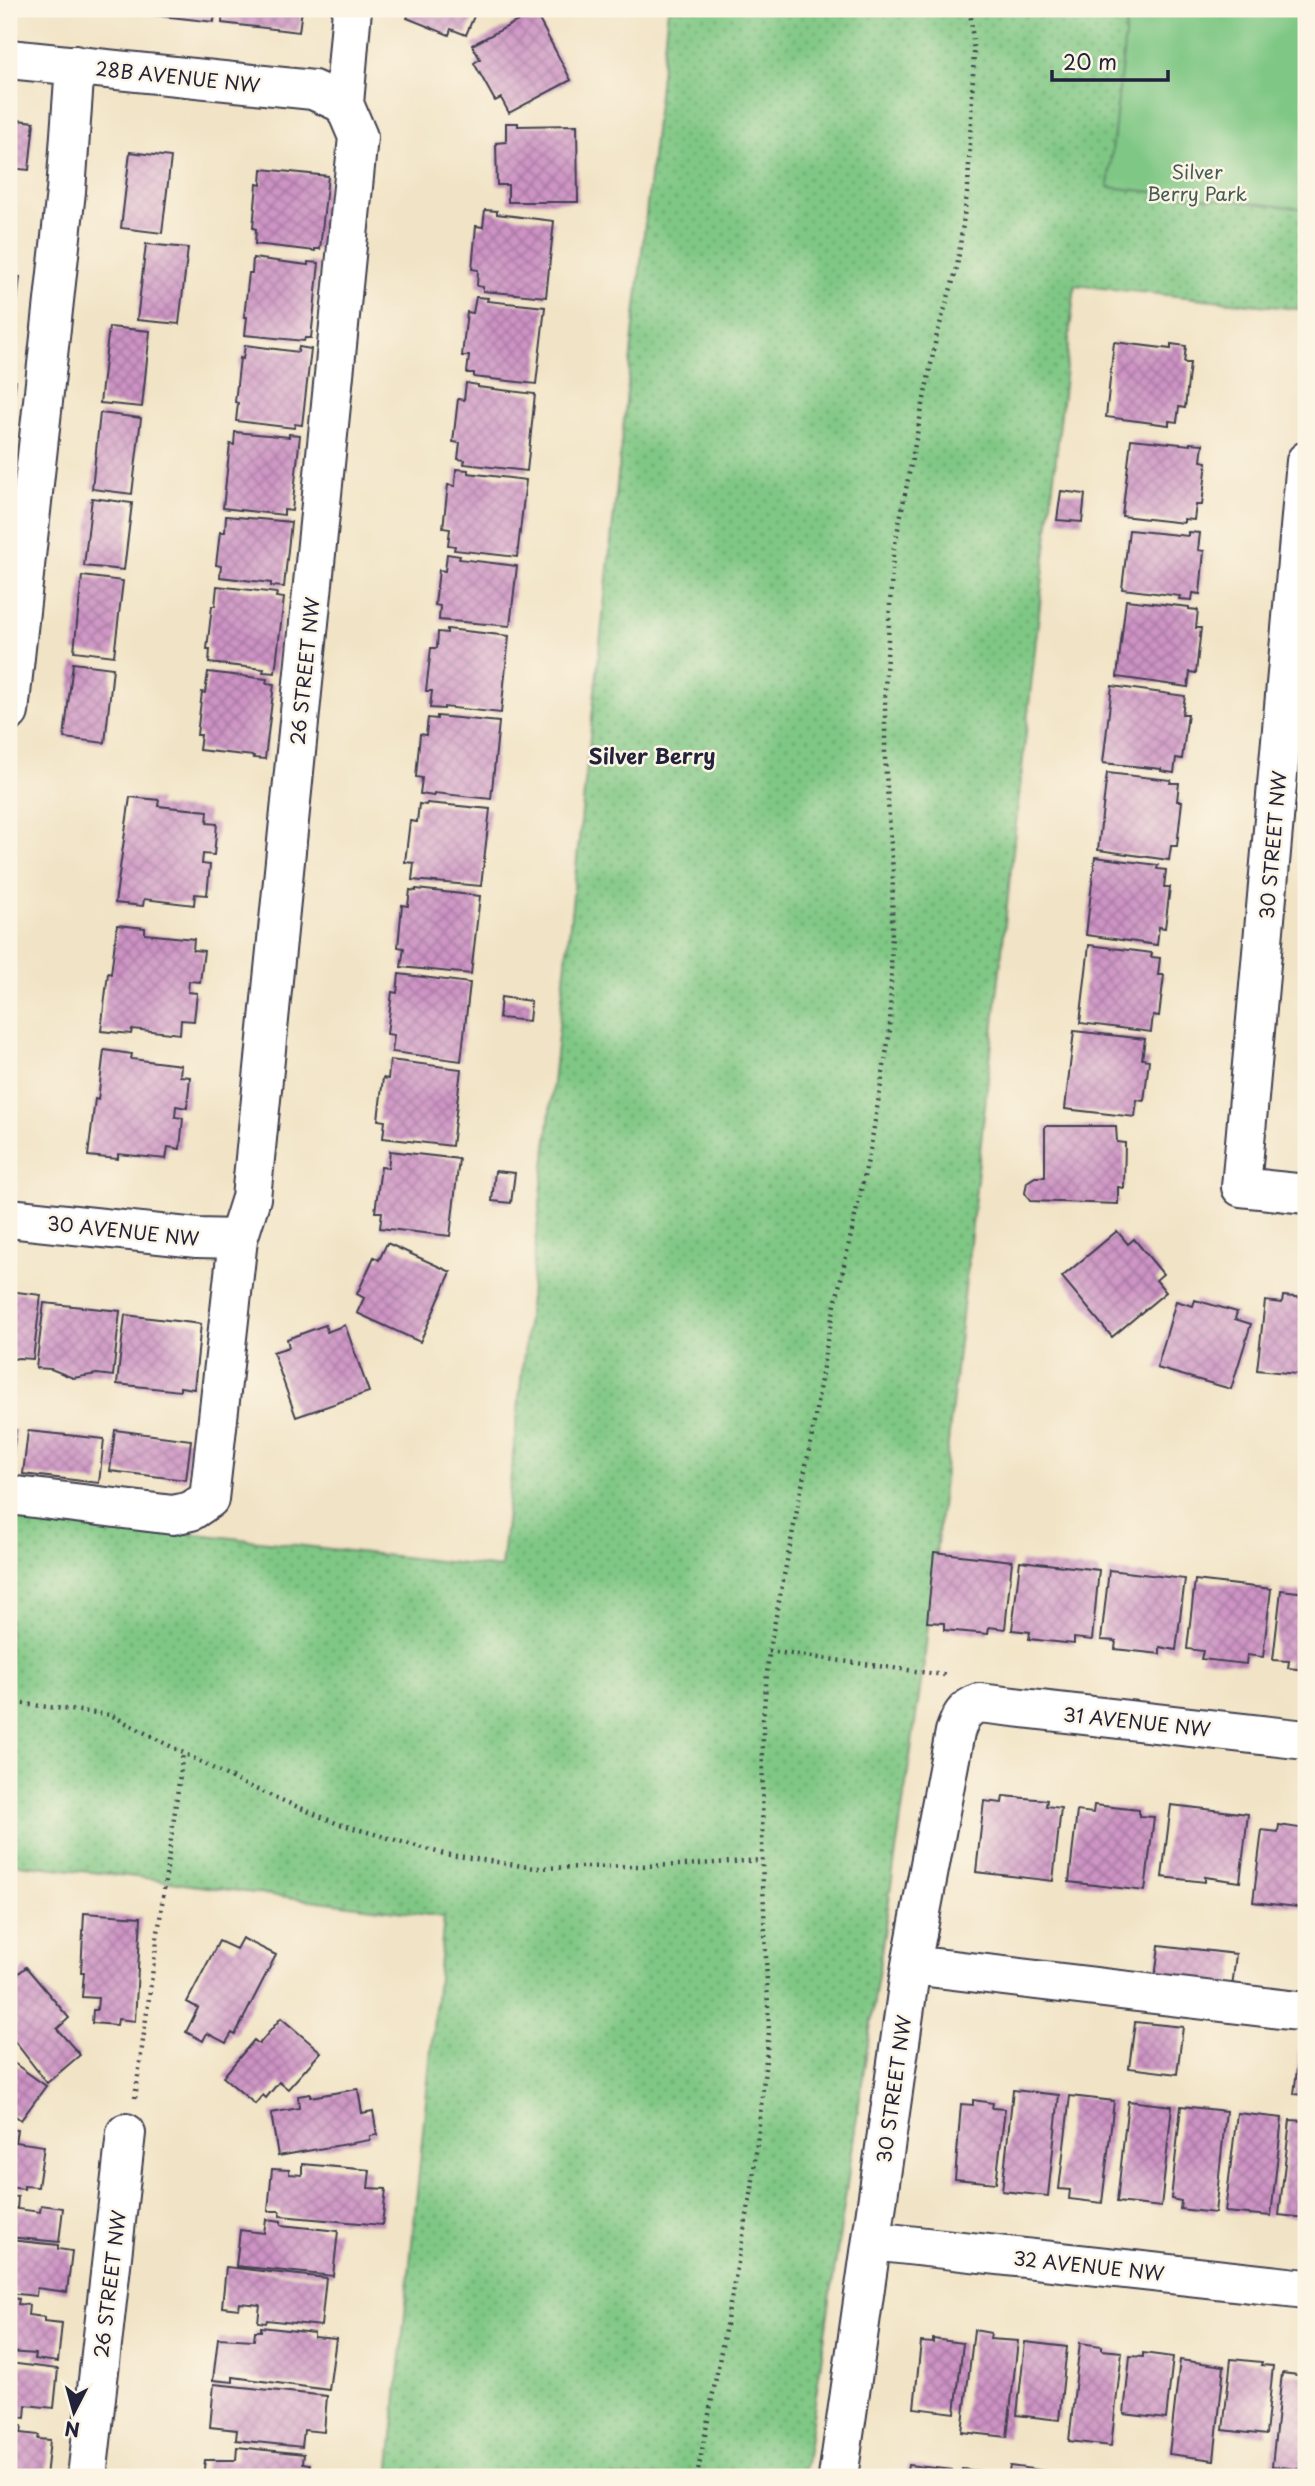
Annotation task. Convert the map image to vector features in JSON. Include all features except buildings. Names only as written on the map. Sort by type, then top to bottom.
[{"type":"street","points":[[344,103],[352,9]]},
{"type":"street","name":"28B AVENUE NW","points":[[9,59],[313,90],[344,103]]},
{"type":"street","points":[[9,712],[65,203],[75,65]]},
{"type":"street","name":"26 STREET NW","points":[[9,1494],[173,1515],[191,1511],[209,1499],[238,1239],[251,1198],[358,137],[344,103]]},
{"type":"street","name":"30 STREET NW","points":[[1306,461],[1241,1187],[1306,1194]]},
{"type":"street","name":"30 AVENUE NW","points":[[9,1218],[197,1238],[238,1239]]},
{"type":"street","name":"31 AVENUE NW","points":[[969,1706],[979,1703],[1306,1740]]},
{"type":"street","name":"30 STREET NW","points":[[838,2477],[911,1965],[955,1732],[969,1706]]},
{"type":"street","points":[[911,1965],[1306,2012]]},
{"type":"street","name":"26 STREET NW","points":[[87,2477],[126,2133]]},
{"type":"street","name":"32 AVENUE NW","points":[[872,2241],[1306,2289]]},
{"type":"path","points":[[697,2477],[752,2189],[769,2032],[762,1860],[763,1720],[769,1651],[813,1435],[828,1336],[870,1151],[890,1030],[894,872],[885,760],[885,712],[893,554],[937,334],[957,268],[968,186],[974,54],[970,9]]},
{"type":"path","points":[[769,1651],[944,1675],[964,1689],[969,1706]]},
{"type":"path","points":[[9,1702],[111,1715],[241,1783],[336,1823],[444,1854],[535,1868],[684,1865],[762,1860]]},
{"type":"path","points":[[126,2133],[136,2093],[183,1753]]},
{"type":"green space","name":"Silver Berry Park","points":[[668,9],[1306,9],[1306,310],[1075,285],[924,1662],[804,2477],[389,2477],[444,1917],[9,1863],[9,1513],[501,1568]]},
{"type":"green space","name":"Silver Berry Park","points":[[1128,9],[1306,9],[1306,209],[1108,187]]},
{"type":"district","name":"Silver Berry","points":[[652,755]]}]
